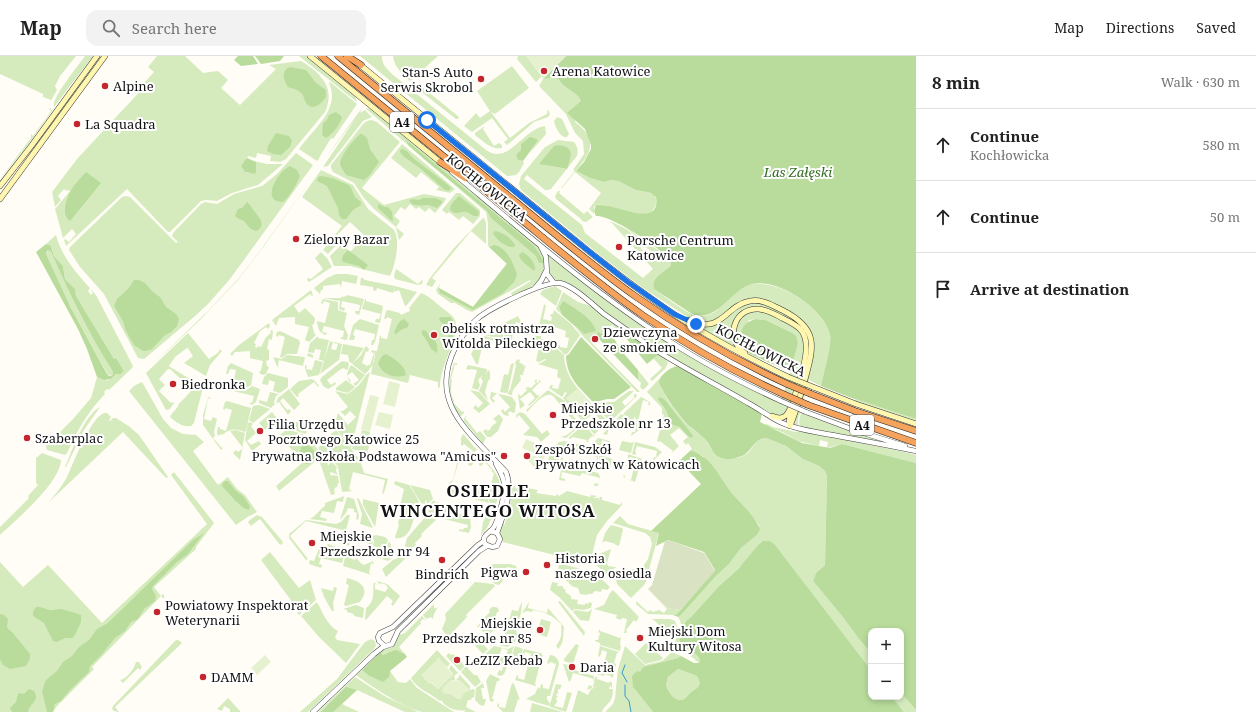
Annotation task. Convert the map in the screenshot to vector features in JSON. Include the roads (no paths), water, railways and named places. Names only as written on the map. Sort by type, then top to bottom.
[{"type":"highway","name":"A4","points":[[321,56],[556,248],[628,304],[676,337],[723,365],[783,394],[808,405],[916,443]]},
{"type":"highway","name":"A4","points":[[338,56],[634,296],[684,330],[733,358],[786,384],[855,411],[916,431]]},
{"type":"highway","points":[[348,56],[361,65]]},
{"type":"highway","points":[[440,162],[482,188]]},
{"type":"main road","points":[[0,186],[97,56]]},
{"type":"main road","points":[[0,199],[105,56]]},
{"type":"main road","name":"KOCHŁOWICKA","points":[[310,56],[440,162]]},
{"type":"main road","name":"KOCHŁOWICKA","points":[[361,65],[591,253],[628,282],[674,314],[716,340],[788,377],[856,404],[916,424]]},
{"type":"main road","points":[[674,314],[696,324],[708,324],[719,320],[745,302],[757,300],[768,303],[792,315],[802,322],[811,337],[812,351],[790,426]]},
{"type":"main road","points":[[757,362],[738,347],[735,342],[734,328],[742,314],[752,310],[763,310],[800,328],[806,339],[806,352],[791,407],[789,421],[790,426]]},
{"type":"main road","points":[[772,416],[780,419],[784,417],[791,407]]},
{"type":"street","name":"KOCHŁOWICKA","points":[[440,162],[592,286],[657,333],[719,371],[806,412],[916,451]]},
{"type":"street","points":[[539,243],[546,257],[546,270],[548,277],[554,283]]},
{"type":"street","points":[[532,290],[541,280],[546,270]]},
{"type":"street","points":[[385,646],[380,643],[378,639],[380,633],[393,627],[478,545],[485,544],[494,547],[498,544],[500,539],[497,533],[507,503],[509,482],[506,472],[494,461],[455,414],[446,395],[446,378],[455,349],[463,333],[487,312],[532,290],[554,283],[563,284],[570,287],[624,328],[674,361],[772,416],[778,421],[790,426],[916,451]]},
{"type":"street","points":[[313,712],[374,654],[385,646],[392,644],[394,636],[398,631],[485,544],[484,536],[496,523],[504,490],[503,478],[494,461]]},
{"type":"street","points":[[490,531],[497,533]]},
{"type":"street","points":[[388,630],[394,636]]},
{"type":"street","points":[[374,654],[380,643]]},
{"type":"waterway","points":[[625,665],[622,673],[627,682]]},
{"type":"waterway","points":[[625,685],[625,696],[629,701],[631,712]]},
{"type":"place","name":"Arena Katowice","points":[[544,71]]},
{"type":"place","name":"Stan-S Auto Serwis Skrobol","points":[[481,79]]},
{"type":"place","name":"Alpine","points":[[105,86]]},
{"type":"place","name":"La Squadra","points":[[77,124]]},
{"type":"place","name":"Zielony Bazar","points":[[296,239]]},
{"type":"place","name":"Porsche Centrum Katowice","points":[[619,247]]},
{"type":"place","name":"obelisk rotmistrza Witolda Pileckiego","points":[[434,335]]},
{"type":"place","name":"Dziewczyna ze smokiem","points":[[595,339]]},
{"type":"place","name":"Biedronka","points":[[173,384]]},
{"type":"place","name":"Miejskie Przedszkole nr 13","points":[[553,415]]},
{"type":"place","name":"Filia Urzędu Pocztowego Katowice 25","points":[[260,431]]},
{"type":"place","name":"Szaberplac","points":[[27,438]]},
{"type":"place","name":"Prywatna Szkoła Podstawowa \"Amicus\"","points":[[504,456]]},
{"type":"place","name":"Zespół Szkół Prywatnych w Katowicach","points":[[527,456]]},
{"type":"place","name":"Miejskie Przedszkole nr 94","points":[[312,543]]},
{"type":"place","name":"Bindrich","points":[[442,560]]},
{"type":"place","name":"Historia naszego osiedla","points":[[547,565]]},
{"type":"place","name":"Pigwa","points":[[526,572]]},
{"type":"place","name":"Powiatowy Inspektorat Weterynarii","points":[[157,612]]},
{"type":"place","name":"Miejskie Przedszkole nr 85","points":[[540,630]]},
{"type":"place","name":"Miejski Dom Kultury Witosa","points":[[640,638]]},
{"type":"place","name":"LeZIZ Kebab","points":[[457,660]]},
{"type":"place","name":"Daria","points":[[572,667]]},
{"type":"place","name":"DAMM","points":[[203,677]]},
{"type":"district","name":"OSIEDLE WINCENTEGO WITOSA","points":[[488,500]]},
{"type":"park label","name":"Las Załęski","points":[[798,172]]}]
